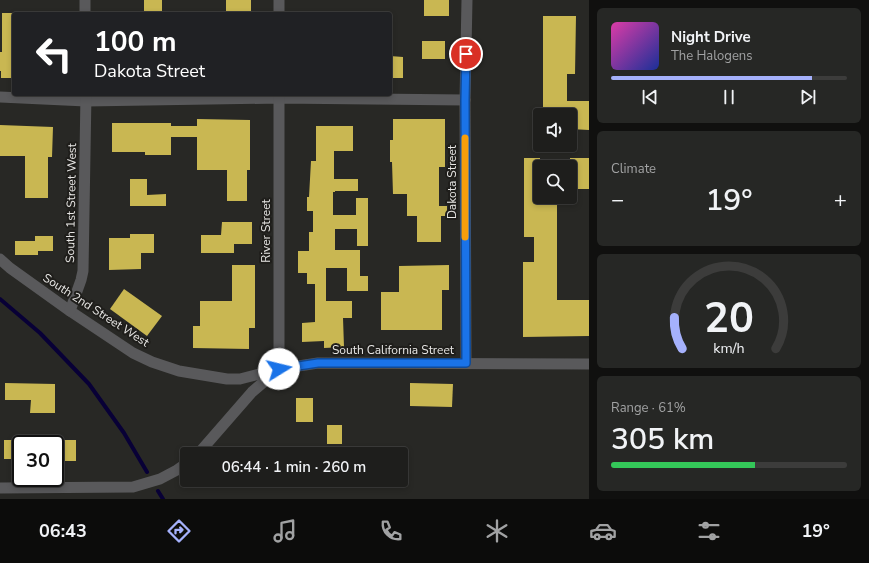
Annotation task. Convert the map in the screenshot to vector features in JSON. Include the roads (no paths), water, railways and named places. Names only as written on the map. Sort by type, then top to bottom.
[{"type":"street","points":[[85,0],[85,12]]},
{"type":"street","points":[[279,0],[279,12]]},
{"type":"street","name":"Dakota Street","points":[[466,363],[465,100],[467,0]]},
{"type":"street","points":[[0,97],[279,96],[465,100]]},
{"type":"street","name":"River Street","points":[[279,96],[279,369]]},
{"type":"street","name":"South 1st Street West","points":[[70,311],[83,271],[86,97]]},
{"type":"street","name":"South 2nd Street West","points":[[0,259],[10,268],[70,311],[133,353],[152,362],[179,371],[227,379],[240,379],[279,369]]},
{"type":"street","name":"South California Street","points":[[279,369],[318,363],[589,364]]},
{"type":"street","points":[[204,447],[252,392],[279,369]]},
{"type":"street","points":[[0,488],[32,494],[134,487],[160,479],[180,468]]},
{"type":"waterway","points":[[0,299],[40,333],[89,384],[124,433],[147,472]]},
{"type":"waterway","points":[[158,491],[163,499]]}]
